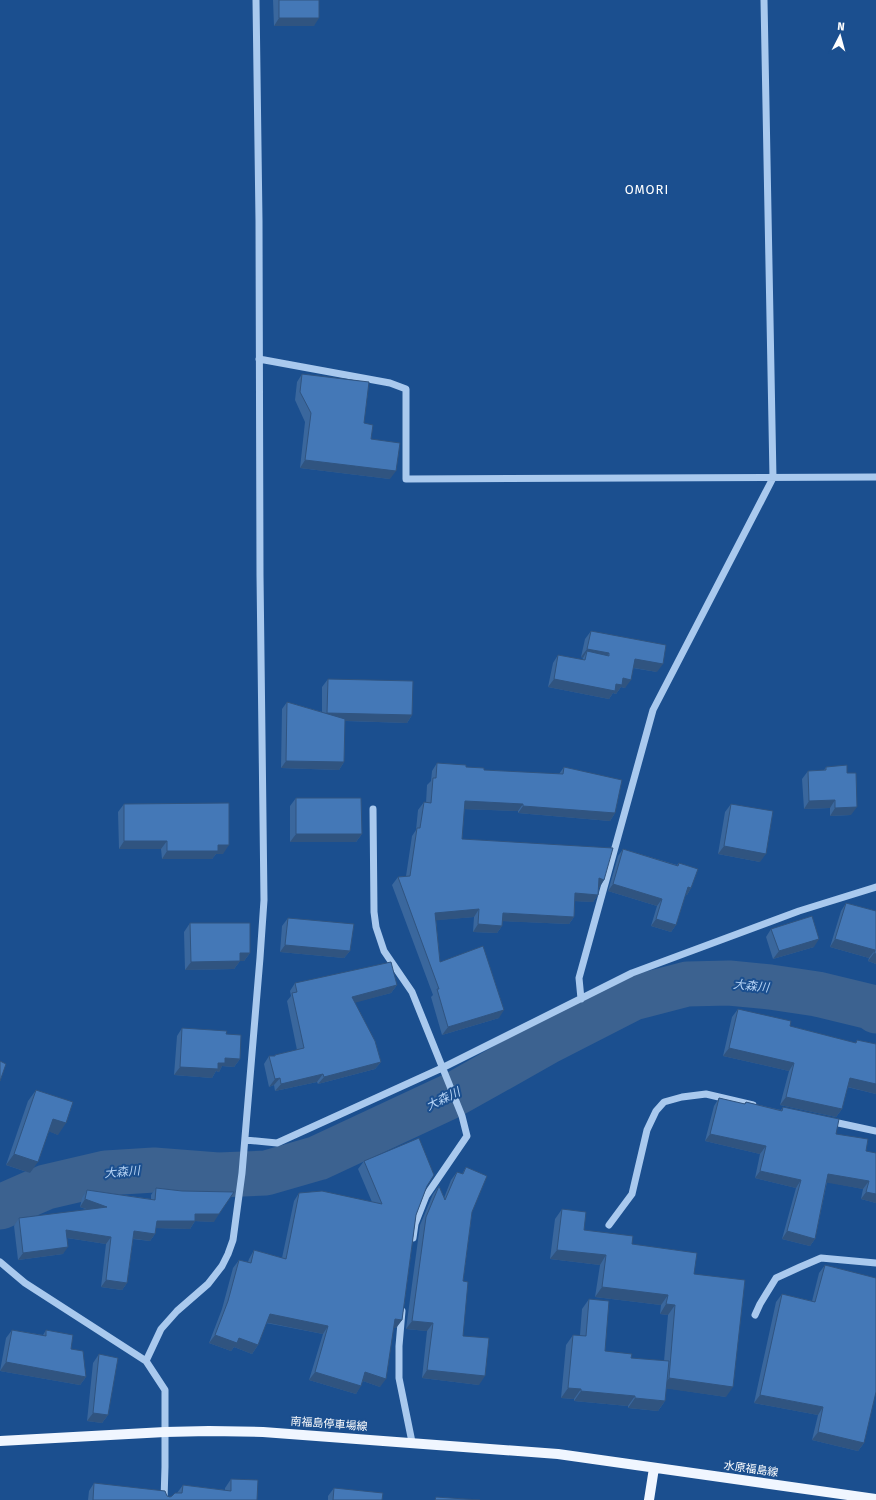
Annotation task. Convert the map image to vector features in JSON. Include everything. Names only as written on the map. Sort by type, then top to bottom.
[{"type":"main road","name":"南福島停車場線","points":[[0,1441],[165,1432],[263,1432],[558,1454],[654,1468]]},
{"type":"main road","name":"水原福島線","points":[[654,1468],[876,1499]]},
{"type":"main road","points":[[650,1500],[654,1468]]},
{"type":"street","points":[[146,1361],[160,1329],[176,1311],[208,1284],[222,1266],[228,1254],[233,1240],[245,1140],[264,900],[260,652],[260,359],[256,0]]},
{"type":"street","points":[[580,999],[579,978],[653,710],[773,478],[764,0]]},
{"type":"street","points":[[260,359],[390,382],[406,389],[406,479],[876,477]]},
{"type":"street","points":[[373,809],[374,912],[376,928],[384,951],[412,992],[462,1116],[467,1136],[426,1196],[414,1224],[411,1248]]},
{"type":"street","points":[[245,1140],[277,1143],[442,1068],[632,973],[799,911],[875,888]]},
{"type":"street","points":[[609,1225],[632,1194],[647,1130],[656,1111],[664,1102],[682,1097],[706,1094],[760,1106]]},
{"type":"street","points":[[822,1120],[876,1131]]},
{"type":"street","points":[[755,1315],[776,1278],[800,1267],[822,1258],[876,1262]]},
{"type":"street","points":[[0,1262],[25,1283],[146,1361],[164,1390],[164,1500]]},
{"type":"street","points":[[404,1303],[399,1346],[399,1378],[412,1442]]},
{"type":"building","points":[[279,0],[319,0],[319,18],[279,18]]},
{"type":"building","points":[[302,374],[369,382],[364,423],[373,425],[371,439],[400,443],[396,471],[305,460],[311,413],[300,392]]},
{"type":"building","points":[[591,631],[666,645],[663,664],[635,659],[631,680],[623,678],[622,685],[616,684],[615,691],[554,679],[558,655],[585,660],[587,651],[609,656],[609,653],[587,649]]},
{"type":"building","points":[[328,679],[413,681],[412,715],[327,713]]},
{"type":"building","points":[[287,702],[345,719],[344,762],[286,761]]},
{"type":"building","points":[[437,763],[466,765],[466,767],[484,768],[484,770],[563,774],[564,767],[622,780],[615,813],[523,806],[523,804],[465,801],[462,839],[613,848],[604,880],[599,878],[598,895],[575,893],[574,917],[503,913],[502,926],[478,924],[479,909],[435,913],[440,962],[483,946],[504,1010],[448,1027],[437,989],[439,989],[398,877],[410,876],[417,828],[420,828],[424,802],[431,803],[433,778],[436,778]]},
{"type":"building","points":[[847,765],[847,773],[856,773],[857,807],[835,808],[835,800],[809,801],[808,771],[826,770],[826,767]]},
{"type":"building","points":[[296,798],[361,798],[362,834],[296,834]]},
{"type":"building","points":[[229,803],[229,845],[218,845],[218,851],[167,851],[167,841],[124,841],[124,804]]},
{"type":"building","points":[[731,804],[773,811],[766,854],[724,846]]},
{"type":"building","points":[[623,849],[678,866],[679,863],[698,869],[691,888],[688,887],[676,925],[656,919],[662,899],[613,884]]},
{"type":"building","points":[[846,903],[876,911],[876,954],[874,953],[875,950],[835,939]]},
{"type":"building","points":[[812,916],[819,939],[779,951],[771,929]]},
{"type":"building","points":[[288,918],[354,924],[350,951],[285,945]]},
{"type":"building","points":[[190,923],[250,923],[250,953],[240,953],[240,961],[191,962]]},
{"type":"building","points":[[391,962],[397,985],[352,997],[375,1041],[381,1062],[324,1077],[323,1074],[281,1084],[280,1078],[275,1079],[269,1056],[275,1056],[304,1048],[292,993],[297,992],[295,983]]},
{"type":"building","points":[[738,1009],[791,1021],[790,1026],[856,1043],[857,1040],[876,1044],[876,1084],[850,1078],[842,1109],[786,1097],[794,1063],[729,1048]]},
{"type":"building","points":[[182,1028],[227,1031],[226,1034],[241,1035],[240,1059],[225,1058],[225,1063],[218,1063],[218,1069],[180,1067]]},
{"type":"building","points":[[0,1061],[6,1064],[0,1081]]},
{"type":"building","points":[[36,1090],[73,1102],[66,1123],[53,1119],[38,1162],[14,1154]]},
{"type":"building","points":[[719,1098],[745,1104],[746,1102],[782,1111],[783,1107],[839,1119],[836,1134],[868,1139],[866,1151],[876,1153],[876,1194],[866,1192],[869,1181],[828,1174],[815,1239],[787,1231],[801,1180],[760,1171],[766,1146],[710,1134]]},
{"type":"building","points":[[419,1138],[434,1175],[427,1186],[416,1215],[402,1320],[395,1319],[386,1379],[365,1372],[361,1386],[315,1372],[328,1326],[270,1314],[258,1345],[239,1338],[237,1343],[215,1335],[228,1301],[239,1260],[251,1263],[254,1250],[286,1259],[299,1193],[322,1191],[382,1204],[364,1161]]},
{"type":"building","points":[[466,1167],[487,1176],[472,1212],[463,1281],[468,1282],[463,1336],[489,1338],[485,1376],[427,1370],[433,1323],[412,1321],[426,1217],[439,1186],[445,1200],[457,1172],[463,1174]]},
{"type":"building","points":[[156,1188],[182,1191],[234,1192],[219,1214],[195,1214],[195,1221],[157,1221],[155,1234],[134,1231],[127,1283],[106,1280],[111,1237],[66,1230],[68,1247],[23,1253],[19,1218],[107,1207],[85,1199],[87,1190],[155,1200]]},
{"type":"building","points":[[562,1209],[586,1212],[584,1230],[633,1236],[632,1244],[697,1253],[694,1274],[745,1280],[733,1387],[669,1378],[675,1305],[666,1304],[668,1295],[602,1287],[606,1255],[557,1250]]},
{"type":"building","points":[[825,1265],[876,1278],[876,1392],[864,1443],[818,1432],[823,1407],[760,1395],[782,1294],[815,1302]]},
{"type":"building","points":[[589,1299],[609,1301],[605,1351],[632,1354],[631,1358],[669,1361],[665,1401],[635,1398],[635,1396],[581,1391],[581,1389],[568,1388],[573,1335],[586,1336]]},
{"type":"building","points":[[12,1330],[46,1336],[46,1330],[73,1335],[71,1349],[83,1351],[86,1377],[6,1362]]},
{"type":"building","points":[[99,1354],[118,1358],[108,1415],[93,1413]]},
{"type":"building","points":[[231,1479],[258,1480],[257,1500],[93,1500],[94,1483],[165,1491],[167,1496],[170,1497],[175,1493],[182,1493],[183,1485],[231,1491]]},
{"type":"building","points":[[334,1488],[383,1493],[382,1500],[333,1500]]},
{"type":"building","points":[[436,1497],[480,1500],[435,1500]]},
{"type":"waterway","name":"大森川","points":[[0,1207],[46,1187],[106,1173],[154,1170],[218,1175],[266,1173],[318,1158],[453,1095],[549,1041],[633,998],[687,984],[729,983],[770,987],[817,994],[871,1007],[876,1011]]},
{"type":"district","name":"OMORI","points":[[647,189]]}]
